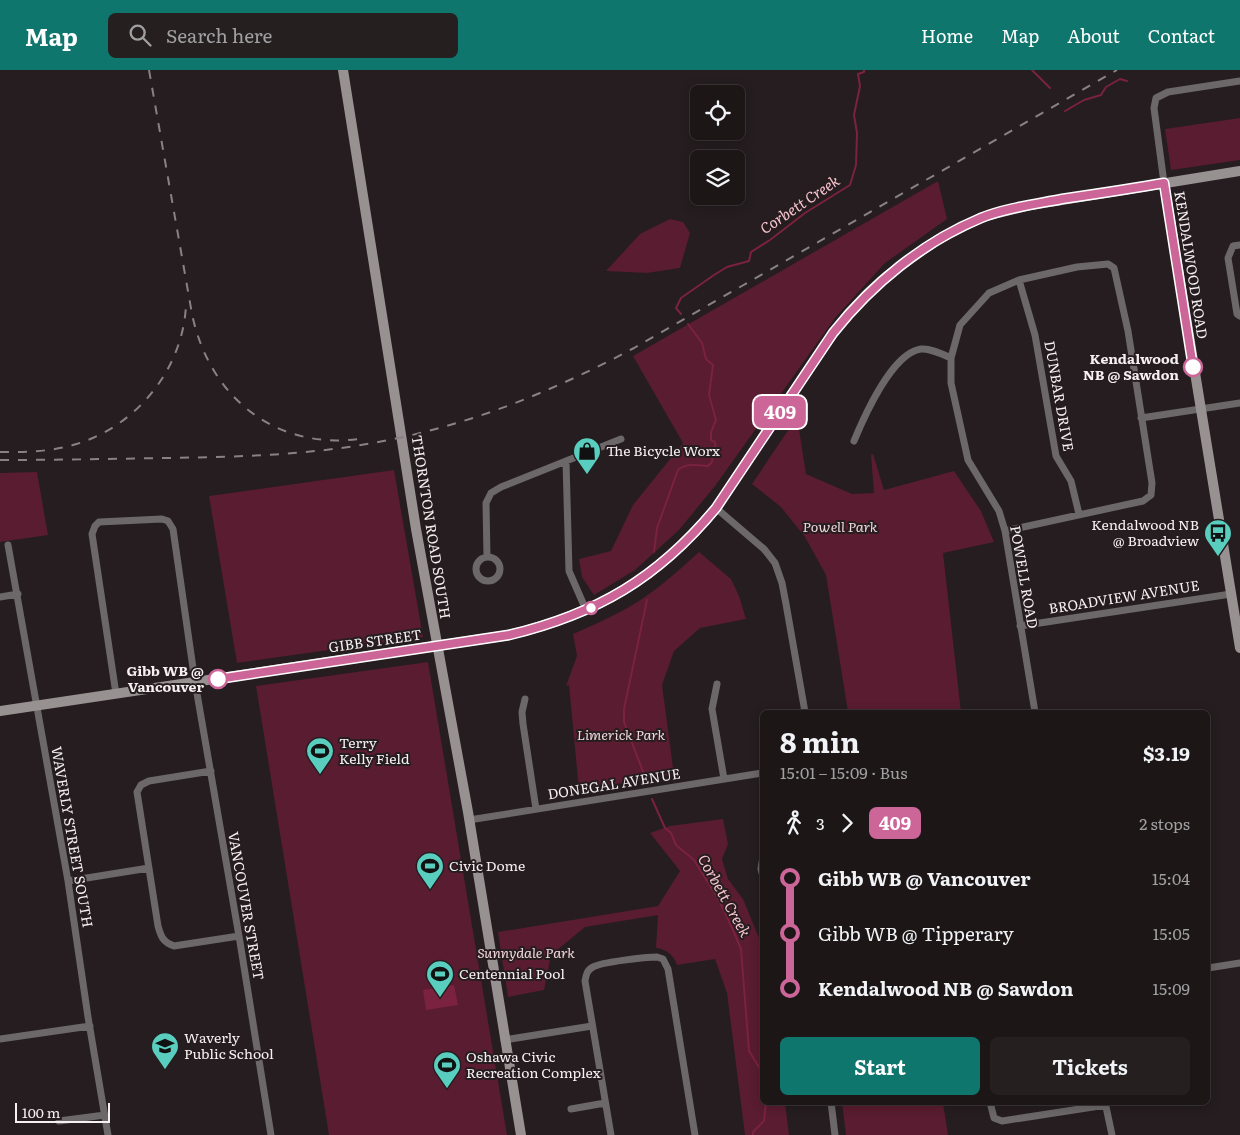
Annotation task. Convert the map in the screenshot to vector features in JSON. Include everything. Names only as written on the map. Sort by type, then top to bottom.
[{"type":"main road","name":"THORNTON ROAD SOUTH","points":[[342,70],[437,646],[469,820],[520,1135]]},
{"type":"main road","name":"GIBB STREET","points":[[0,711],[437,646],[525,631],[557,622],[586,610],[631,587],[662,564],[686,542],[716,508],[833,333],[849,313],[888,275],[937,240],[982,217],[1031,204],[1240,171]]},
{"type":"main road","name":"KENDALWOOD ROAD","points":[[1164,183],[1240,648]]},
{"type":"street","points":[[1164,183],[1154,108],[1156,98],[1168,92],[1240,81]]},
{"type":"street","points":[[1240,245],[1233,246],[1228,258],[1237,314],[1240,316]]},
{"type":"street","name":"POWELL ROAD","points":[[1035,710],[1005,531],[998,511],[968,460],[951,383],[951,358],[960,324],[989,293],[1019,280],[1077,267],[1108,264],[1114,268],[1126,322],[1141,418]]},
{"type":"street","name":"DUNBAR DRIVE","points":[[1019,280],[1035,335],[1056,456],[1071,481],[1079,514]]},
{"type":"street","points":[[854,441],[868,407],[897,363],[906,356],[921,349],[938,352],[951,358]]},
{"type":"street","points":[[1005,531],[1143,501],[1151,495],[1152,483],[1141,418],[1240,403]]},
{"type":"street","points":[[487,558],[486,503],[491,493],[501,487],[622,439]]},
{"type":"street","points":[[566,461],[569,571],[586,610]]},
{"type":"street","points":[[716,508],[764,549],[775,563],[785,597],[805,710]]},
{"type":"street","name":"VANCOUVER STREET","points":[[116,694],[92,534],[94,526],[99,522],[162,519],[171,524],[174,536],[195,682],[271,1135]]},
{"type":"street","name":"WAVERLY STREET SOUTH","points":[[8,544],[68,881],[108,1135]]},
{"type":"street","points":[[0,597],[18,594]]},
{"type":"street","name":"BROADVIEW AVENUE","points":[[1020,626],[1231,594]]},
{"type":"street","points":[[717,684],[712,709],[724,779]]},
{"type":"street","points":[[525,699],[522,712],[523,724],[536,809]]},
{"type":"street","points":[[211,771],[149,781],[141,785],[138,792],[158,926],[161,938],[166,944],[174,946],[239,936]]},
{"type":"street","name":"DONEGAL AVENUE","points":[[469,820],[760,773]]},
{"type":"street","points":[[68,881],[149,868]]},
{"type":"street","points":[[611,1135],[585,981],[587,973],[592,967],[657,957],[663,959],[668,969],[695,1135]]},
{"type":"street","points":[[1210,968],[1240,963]]},
{"type":"street","points":[[0,1039],[90,1026]]},
{"type":"street","points":[[504,1040],[592,1026]]},
{"type":"street","points":[[571,1109],[605,1102]]},
{"type":"street","points":[[832,1105],[835,1135]]},
{"type":"street","points":[[991,1105],[994,1118],[1002,1122],[1100,1105]]},
{"type":"street","points":[[1106,1105],[1112,1135]]},
{"type":"street","points":[[59,1121],[105,1115]]},
{"type":"green space","points":[[1240,118],[1240,160],[1171,170],[1165,129]]},
{"type":"green space","points":[[938,181],[947,219],[885,263],[835,318],[715,486],[679,530],[635,570],[594,595],[582,577],[579,559],[611,551],[633,505],[683,443],[633,356]]},
{"type":"green space","points":[[670,219],[683,222],[690,233],[680,268],[647,273],[606,271],[640,234]]},
{"type":"green space","name":"Powell Park","points":[[797,417],[806,474],[852,494],[874,493],[871,455],[873,454],[884,490],[954,471],[981,511],[994,542],[943,553],[961,710],[848,710],[826,575],[805,537],[781,507],[752,484]]},
{"type":"green space","points":[[394,470],[423,637],[237,663],[209,496]]},
{"type":"green space","points":[[37,472],[48,535],[0,542],[0,473]]},
{"type":"green space","name":"Limerick Park","points":[[699,552],[731,579],[739,596],[746,619],[700,628],[674,651],[662,685],[674,775],[579,790],[569,685],[566,686],[577,656],[573,634],[617,614],[642,599],[665,582]]},
{"type":"green space","name":"Oshawa Civic Recreation Complex","points":[[428,662],[507,1135],[329,1135],[256,686]]},
{"type":"green space","name":"Sunnydale Park","points":[[723,819],[728,844],[722,859],[728,879],[743,899],[760,940],[760,1105],[785,1105],[789,1135],[745,1135],[727,993],[715,959],[677,965],[669,953],[656,948],[658,915],[585,927],[551,955],[544,990],[508,997],[498,932],[658,906],[680,871],[650,833],[670,826]]},
{"type":"green space","points":[[842,1105],[943,1105],[948,1135],[846,1135]]},
{"type":"shaded area","name":"Centennial Pool","points":[[454,985],[458,1005],[426,1010],[423,990]]},
{"type":"waterway","name":"Corbett Creek","points":[[681,314],[676,308],[681,298],[727,267],[749,261],[751,252],[805,213],[850,185],[856,165],[857,133],[854,115],[860,86],[858,74],[864,72],[864,70]]},
{"type":"waterway","points":[[1032,70],[1050,88]]},
{"type":"waterway","points":[[1065,111],[1084,100],[1101,95],[1106,87],[1120,79],[1127,81]]},
{"type":"waterway","name":"Corbett Creek","points":[[654,552],[657,528],[678,470],[688,465],[708,466],[712,462],[715,447],[715,442],[711,440],[711,432],[716,420],[709,395],[713,365],[706,359],[702,343],[688,324]]},
{"type":"waterway","name":"Corbett Creek","points":[[647,600],[624,709],[624,722],[647,782]]},
{"type":"waterway","name":"Corbett Creek","points":[[652,799],[665,828],[671,833],[676,845],[694,860],[719,900],[741,949],[749,1051],[760,1069]]},
{"type":"waterway","name":"Corbett Creek","points":[[753,1135],[753,1132],[764,1121],[766,1105]]},
{"type":"railway","points":[[149,70],[192,314],[201,343],[213,370],[230,392],[250,411],[273,426],[299,436],[328,440],[359,439]]},
{"type":"railway","points":[[0,460],[223,457],[283,454],[343,448],[403,437],[433,430],[493,411],[550,389],[634,348],[1117,70]]},
{"type":"railway","points":[[0,452],[27,452],[73,445],[96,437],[116,425],[135,410],[152,393],[176,352],[183,329],[186,305]]},
{"type":"bus line","name":"409","points":[[218,679],[509,635],[574,616],[601,604],[631,587],[674,553],[716,508],[833,333],[849,313],[888,275],[937,240],[982,217],[1031,204],[1164,183],[1193,367]]},
{"type":"place","name":"Kendalwood NB @ Sawdon","points":[[1193,367]]},
{"type":"place","name":"The Bicycle Worx","points":[[587,475]]},
{"type":"place","name":"Kendalwood NB @ Broadview","points":[[1218,557]]},
{"type":"place","name":"Gibb WB @ Vancouver","points":[[218,679]]},
{"type":"place","name":"Terry Kelly Field","points":[[320,775]]},
{"type":"place","name":"Civic Dome","points":[[430,890]]},
{"type":"place","name":"Centennial Pool","points":[[440,998]]},
{"type":"place","name":"Waverly Public School","points":[[165,1070]]},
{"type":"place","name":"Oshawa Civic Recreation Complex","points":[[447,1089]]}]
